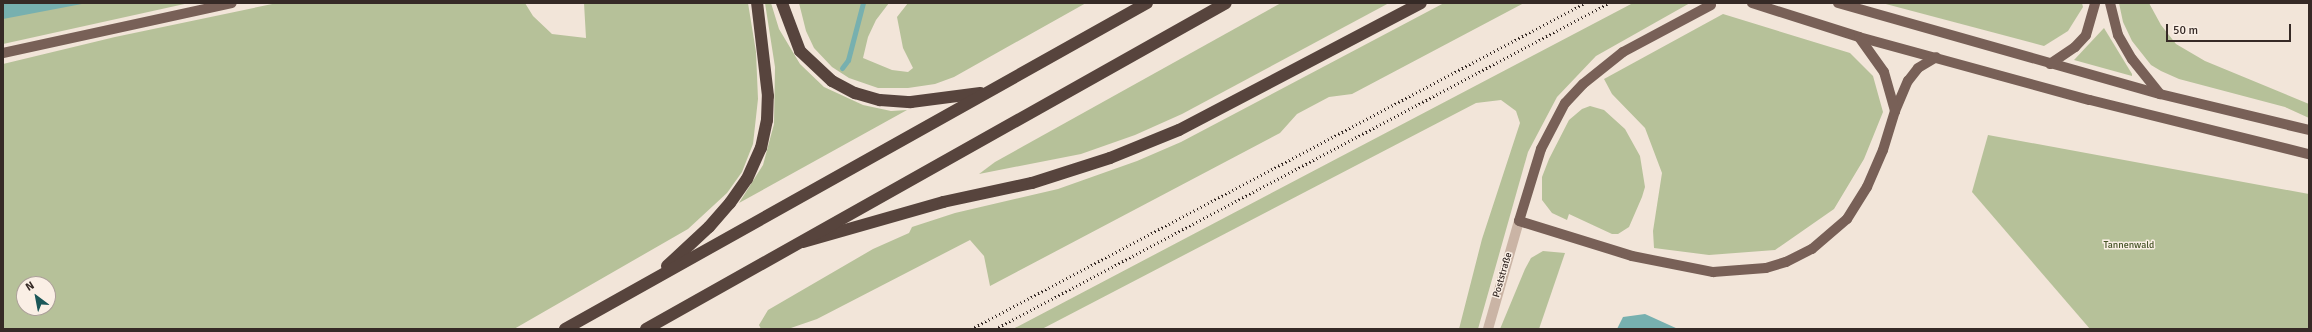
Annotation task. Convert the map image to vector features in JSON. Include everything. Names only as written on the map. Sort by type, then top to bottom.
[{"type":"highway","points":[[652,280],[709,227],[730,203],[747,179],[761,148],[767,120],[768,96],[757,3]]},
{"type":"highway","points":[[782,3],[800,51],[832,81],[855,94],[880,100],[911,102],[987,93]]},
{"type":"highway","points":[[565,329],[1147,3]]},
{"type":"highway","points":[[646,329],[1226,3]]},
{"type":"highway","points":[[803,242],[943,202],[1032,183],[1110,158],[1180,130],[1420,3]]},
{"type":"main road","points":[[3,54],[232,3]]},
{"type":"main road","points":[[1752,3],[1859,37],[2090,100],[2309,154]]},
{"type":"main road","points":[[1838,3],[2160,94],[2309,130]]},
{"type":"main road","points":[[2050,64],[2075,47],[2086,35],[2095,3]]},
{"type":"main road","points":[[2110,3],[2118,35],[2132,59],[2160,94]]},
{"type":"main road","points":[[1711,5],[1623,52],[1601,67],[1565,103],[1541,149],[1519,221],[1662,263],[1713,272],[1766,268],[1812,249],[1847,219],[1868,187],[1883,150],[1895,111],[1908,81],[1918,68],[1936,57]]},
{"type":"main road","points":[[1859,37],[1884,72],[1895,111]]},
{"type":"street","name":"Poststraße","points":[[1488,329],[1519,221]]},
{"type":"green space","points":[[3,3],[189,3],[3,44]]},
{"type":"green space","points":[[277,3],[525,3],[533,16],[552,34],[586,38],[584,3],[748,3],[756,52],[758,99],[753,144],[742,172],[727,193],[688,229],[514,329],[3,329],[3,64],[115,37]]},
{"type":"green space","points":[[765,3],[771,3],[779,29],[800,64],[824,87],[863,105],[891,111],[907,110],[739,203],[763,165],[774,124],[775,67]]},
{"type":"green space","points":[[799,3],[889,3],[876,20],[868,37],[863,58],[892,70],[908,72],[913,68],[903,48],[897,17],[908,3],[1086,3],[954,77],[935,84],[908,88],[878,88],[849,78],[832,67],[814,48],[806,31]]},
{"type":"green space","points":[[1281,3],[1389,3],[1182,114],[1135,135],[1081,154],[979,174],[995,162]]},
{"type":"green space","points":[[1444,3],[1524,3],[1352,94],[1329,97],[1297,114],[1280,133],[990,286],[984,256],[970,240],[817,319],[788,329],[761,329],[759,325],[768,310],[873,249],[909,233],[912,227],[955,213],[1058,189],[1137,161],[1181,142]]},
{"type":"green space","points":[[1633,3],[1690,3],[1596,56],[1557,97],[1528,152],[1478,329],[1459,329],[1482,239],[1520,123],[1516,111],[1501,100],[1476,103],[1042,329],[1013,329]]},
{"type":"green space","points":[[1882,3],[2082,3],[2083,7],[2068,31],[2044,46]]},
{"type":"green space","points":[[2119,3],[2149,3],[2161,25],[2176,44],[2205,61],[2309,104],[2309,118],[2285,107],[2179,79],[2151,65],[2132,41],[2123,22]]},
{"type":"green space","points":[[1723,14],[1850,53],[1873,76],[1883,112],[1864,159],[1834,209],[1775,250],[1709,255],[1654,248],[1653,231],[1662,173],[1645,128],[1612,94],[1604,79]]},
{"type":"green space","points":[[2104,28],[2132,74],[2132,76],[2074,60]]},
{"type":"green space","points":[[1590,106],[1604,110],[1625,129],[1640,156],[1645,187],[1629,227],[1618,234],[1612,234],[1569,214],[1567,220],[1552,213],[1542,200],[1542,177],[1549,159],[1569,120],[1582,109]]},
{"type":"green space","name":"Tannenwald","points":[[1988,135],[2309,194],[2309,329],[2090,329],[1972,192]]},
{"type":"green space","points":[[1543,251],[1565,253],[1539,329],[1500,329],[1531,258]]},
{"type":"water","points":[[3,3],[87,3],[3,19]]},
{"type":"water","points":[[1645,314],[1678,329],[1617,329],[1623,317]]},
{"type":"waterway","points":[[842,68],[848,60],[863,3]]},
{"type":"railway","points":[[971,329],[1585,3]]},
{"type":"railway","points":[[995,329],[1609,3]]}]
